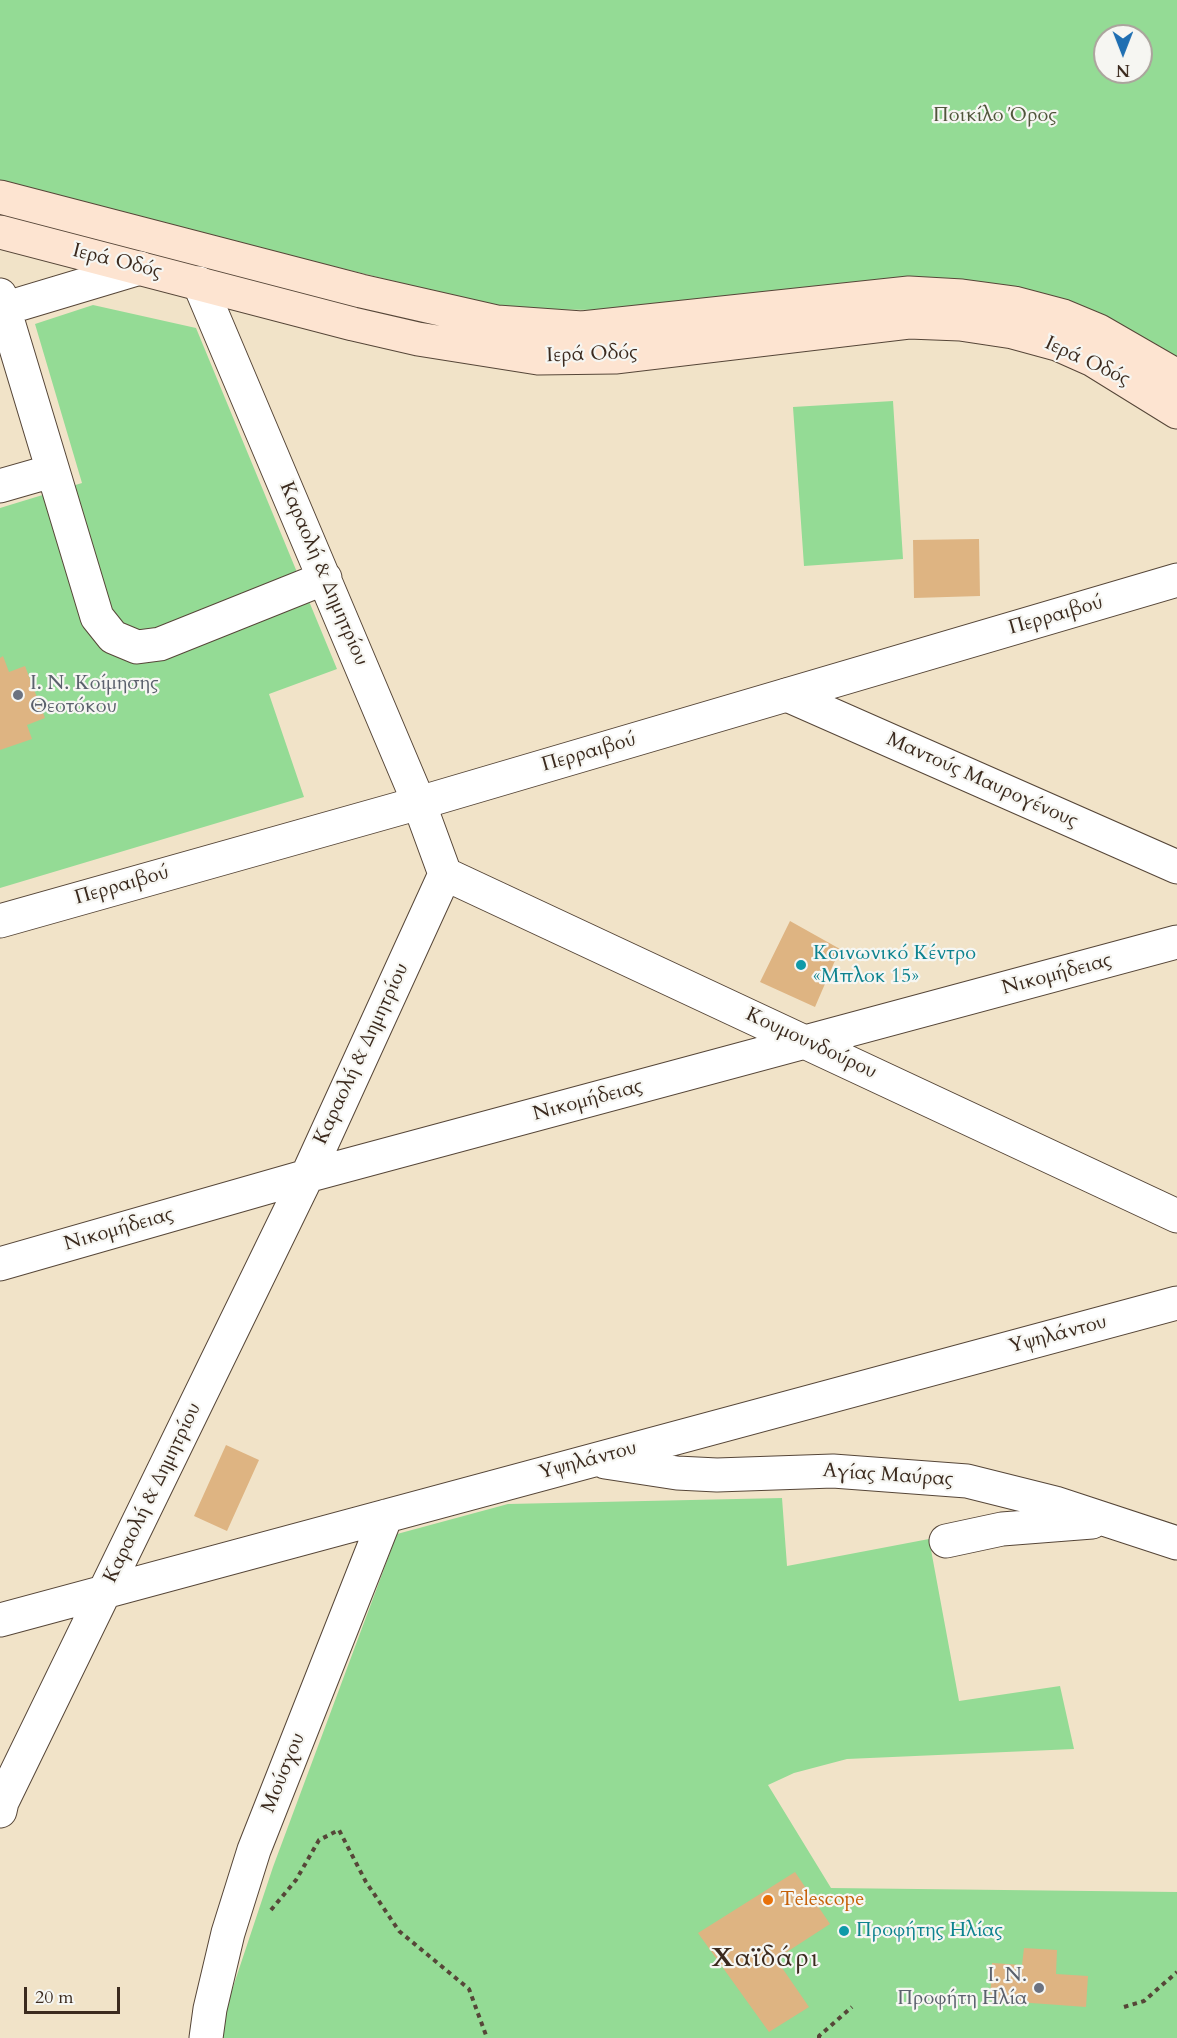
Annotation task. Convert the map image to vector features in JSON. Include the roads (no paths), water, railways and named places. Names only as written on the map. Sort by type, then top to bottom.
[{"type":"main road","name":"Ιερά Οδός","points":[[0,197],[400,301],[497,322],[582,328],[909,293],[962,296],[1014,303],[1063,316],[1099,331],[1177,376]]},
{"type":"main road","name":"Ιερά Οδός","points":[[0,232],[418,339],[538,358],[615,357],[909,322],[960,324],[1013,332],[1057,344],[1093,360],[1177,412]]},
{"type":"street","points":[[140,268],[1,304],[97,617],[113,637],[137,647],[160,644],[325,578]]},
{"type":"street","name":"Καραολή & Δημητρίου","points":[[1,1806],[307,1176],[445,874],[419,803],[199,283]]},
{"type":"street","points":[[0,486],[52,471]]},
{"type":"street","name":"Περραιβού","points":[[0,921],[419,803],[1177,580]]},
{"type":"street","name":"Μαντούς Μαυρογένους","points":[[788,695],[1177,867]]},
{"type":"street","name":"Κουμουνδούρου","points":[[445,874],[1177,1216]]},
{"type":"street","name":"Νικομήδειας","points":[[0,1264],[307,1176],[1177,942]]},
{"type":"street","name":"Υψηλάντου","points":[[0,1620],[1177,1303]]},
{"type":"street","name":"Αγίας Μαύρας","points":[[591,1460],[677,1473],[717,1475],[833,1471],[967,1481],[1055,1503],[1177,1543]]},
{"type":"street","name":"Μούσχου","points":[[206,2038],[210,2009],[228,1933],[254,1850],[386,1516]]},
{"type":"street","points":[[946,1541],[1002,1529],[1109,1521]]},
{"type":"place","name":"Ι. Ν. Κοίμησης Θεοτόκου","points":[[18,695]]},
{"type":"place","name":"Κοινωνικό Κέντρο «Μπλοκ 15»","points":[[801,965]]},
{"type":"place","name":"Telescope","points":[[768,1900]]},
{"type":"place","name":"Προφήτης Ηλίας","points":[[844,1931]]},
{"type":"place","name":"Ι. Ν. Προφήτη Ηλία","points":[[1039,1988]]},
{"type":"district","name":"Χαϊδάρι","points":[[766,1960]]},
{"type":"park label","name":"Ποικίλο Όρος","points":[[995,116]]}]
